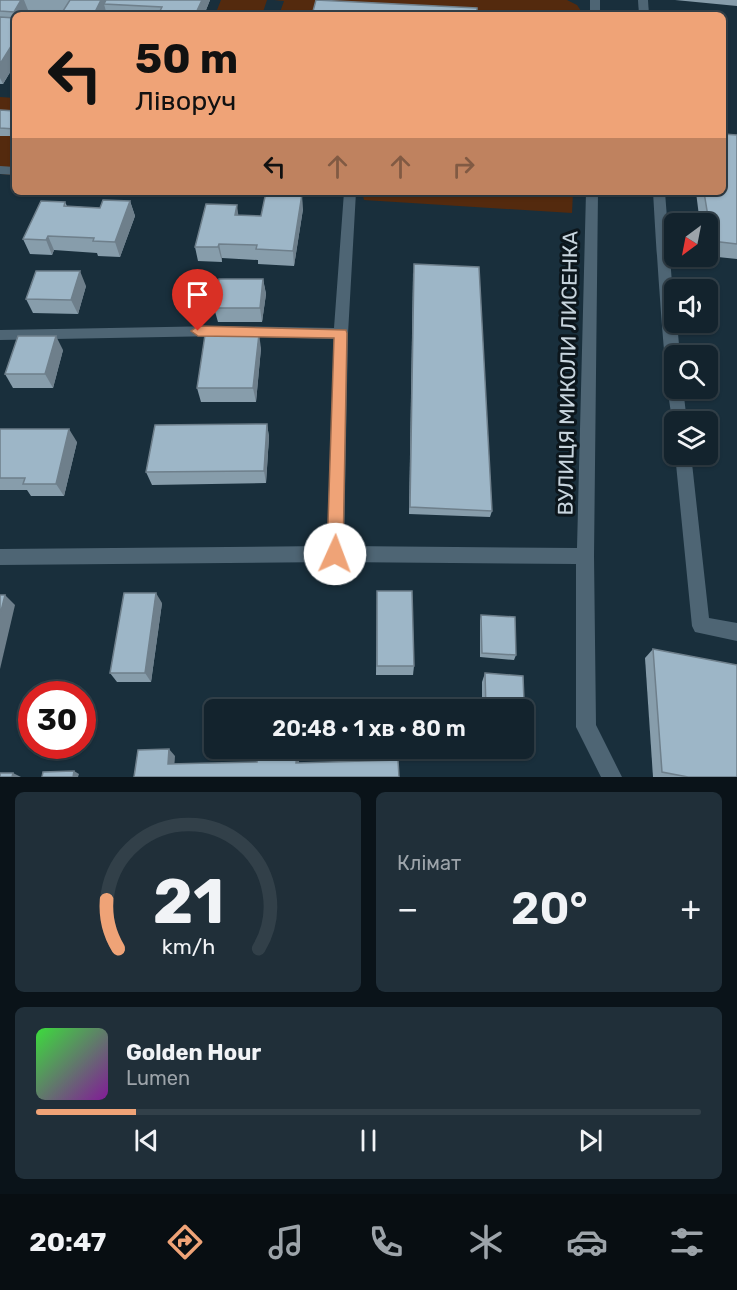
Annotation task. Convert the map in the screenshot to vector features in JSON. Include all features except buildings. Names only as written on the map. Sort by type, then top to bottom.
[{"type":"street","points":[[335,554],[341,333],[350,195]]},
{"type":"street","name":"ВУЛИЦЯ МИКОЛИ ЛИСЕНКА","points":[[592,195],[585,556],[586,727],[612,777]]},
{"type":"street","points":[[659,195],[672,345]]},
{"type":"street","points":[[0,335],[219,331],[341,333]]},
{"type":"street","points":[[683,465],[701,626],[737,632]]},
{"type":"street","points":[[0,557],[335,554],[585,556]]},
{"type":"shaded area","points":[[221,0],[267,0],[263,12],[216,12]]},
{"type":"shaded area","points":[[274,0],[567,0],[577,5],[582,12],[280,12],[284,1]]},
{"type":"shaded area","points":[[0,97],[12,98],[12,175],[0,174]]},
{"type":"shaded area","points":[[363,195],[573,195],[572,213],[364,200]]},
{"type":"route","points":[[198,331],[341,333],[335,554]]}]
